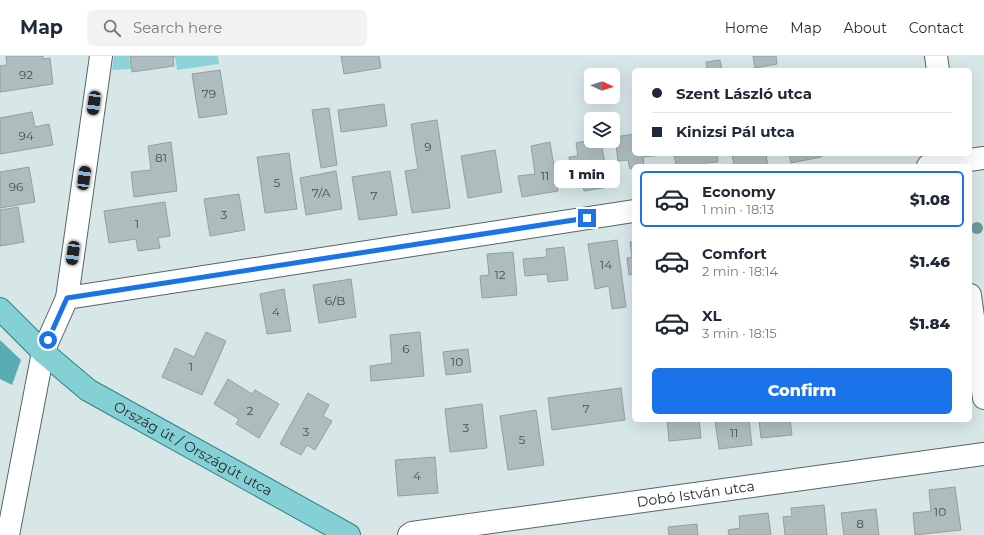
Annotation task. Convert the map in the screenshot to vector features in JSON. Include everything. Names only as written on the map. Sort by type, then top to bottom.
[{"type":"main road","name":"Ország út / Országút utca","points":[[0,309],[43,352],[88,390],[349,535]]},
{"type":"street","points":[[8,535],[43,352],[67,298],[101,56]]},
{"type":"street","points":[[936,56],[938,68]]},
{"type":"street","points":[[937,164],[951,161],[984,158]]},
{"type":"street","points":[[67,298],[632,211]]},
{"type":"street","points":[[972,310],[984,398]]},
{"type":"street","name":"Dobó István utca","points":[[409,535],[412,533],[984,454]]},
{"type":"shaded area","points":[[114,56],[129,56],[131,69],[112,70]]},
{"type":"shaded area","points":[[175,56],[218,56],[219,64],[177,70]]},
{"type":"shaded area","points":[[0,340],[21,360],[12,385],[0,379]]},
{"type":"building","points":[[6,56],[43,56],[43,59],[50,58],[53,84],[0,92],[0,66],[7,65]]},
{"type":"building","points":[[130,56],[174,56],[174,66],[132,72]]},
{"type":"building","points":[[341,56],[379,56],[381,68],[344,74]]},
{"type":"building","points":[[753,56],[776,56],[777,64],[755,68]]},
{"type":"building","points":[[720,60],[722,68],[707,68],[706,62]]},
{"type":"building","points":[[220,70],[227,114],[199,118],[192,74]]},
{"type":"building","points":[[384,104],[387,126],[341,132],[338,110]]},
{"type":"building","points":[[329,108],[337,165],[321,168],[312,110]]},
{"type":"building","points":[[32,112],[35,127],[49,124],[53,145],[0,154],[0,118]]},
{"type":"building","points":[[437,120],[450,208],[412,213],[405,171],[418,169],[411,124]]},
{"type":"building","points":[[632,134],[632,156],[652,156],[643,157],[644,164],[632,164],[632,168],[630,169],[628,160],[618,161],[616,148],[620,148],[620,136]]},
{"type":"building","points":[[584,141],[584,148],[602,148],[609,187],[584,191],[580,171],[571,172],[569,157],[578,156],[576,143]]},
{"type":"building","points":[[171,142],[177,191],[134,197],[131,172],[151,170],[148,146]]},
{"type":"building","points":[[550,142],[558,191],[522,197],[518,176],[535,174],[531,146]]},
{"type":"building","points":[[495,150],[502,192],[468,198],[461,156]]},
{"type":"building","points":[[289,153],[297,209],[265,213],[257,157]]},
{"type":"building","points":[[674,156],[717,156],[718,162],[706,164],[676,164]]},
{"type":"building","points":[[732,156],[766,156],[768,164],[734,164]]},
{"type":"building","points":[[789,156],[821,156],[821,157],[791,163]]},
{"type":"building","points":[[29,167],[35,202],[0,208],[0,172]]},
{"type":"building","points":[[336,171],[342,209],[306,215],[300,178]]},
{"type":"building","points":[[390,171],[397,215],[359,220],[352,177]]},
{"type":"building","points":[[239,194],[245,230],[210,236],[204,199]]},
{"type":"building","points":[[165,202],[170,236],[158,238],[160,248],[138,251],[136,239],[109,243],[104,211]]},
{"type":"building","points":[[18,207],[24,242],[0,246],[0,210]]},
{"type":"building","points":[[617,240],[626,307],[612,309],[609,286],[595,289],[588,244]]},
{"type":"building","points":[[630,242],[632,242],[632,257]]},
{"type":"building","points":[[564,247],[568,280],[548,282],[547,274],[525,276],[523,259],[547,257],[546,249]]},
{"type":"building","points":[[513,252],[517,295],[482,298],[480,276],[489,275],[487,254]]},
{"type":"building","points":[[632,257],[632,274],[629,275],[627,258]]},
{"type":"building","points":[[351,279],[356,317],[319,323],[313,285]]},
{"type":"building","points":[[284,289],[291,331],[267,334],[260,294]]},
{"type":"building","points":[[206,332],[226,341],[202,395],[162,377],[175,348],[194,357]]},
{"type":"building","points":[[420,332],[424,376],[371,381],[370,366],[392,363],[390,335]]},
{"type":"building","points":[[468,349],[471,372],[446,375],[443,352]]},
{"type":"building","points":[[228,379],[252,394],[255,390],[279,404],[259,438],[236,424],[239,419],[214,404]]},
{"type":"building","points":[[621,388],[625,420],[552,430],[548,398]]},
{"type":"building","points":[[308,393],[329,405],[323,416],[332,421],[315,450],[307,445],[301,455],[280,444]]},
{"type":"building","points":[[482,404],[487,448],[450,452],[445,409]]},
{"type":"building","points":[[536,410],[544,465],[508,470],[500,416]]},
{"type":"building","points":[[667,422],[699,422],[701,438],[669,441]]},
{"type":"building","points":[[715,422],[749,422],[752,445],[719,449]]},
{"type":"building","points":[[759,422],[790,422],[792,435],[761,438]]},
{"type":"building","points":[[435,457],[438,493],[398,496],[395,460]]},
{"type":"building","points":[[955,487],[961,530],[915,535],[913,513],[931,511],[929,490]]},
{"type":"building","points":[[824,505],[827,535],[785,535],[783,517],[792,516],[791,508]]},
{"type":"building","points":[[876,509],[879,535],[844,535],[841,513]]},
{"type":"building","points":[[768,513],[771,535],[729,535],[728,530],[740,528],[739,516]]},
{"type":"building","points":[[697,524],[698,535],[669,535],[668,527]]},
{"type":"route","points":[[48,340],[67,298],[587,218]]}]
